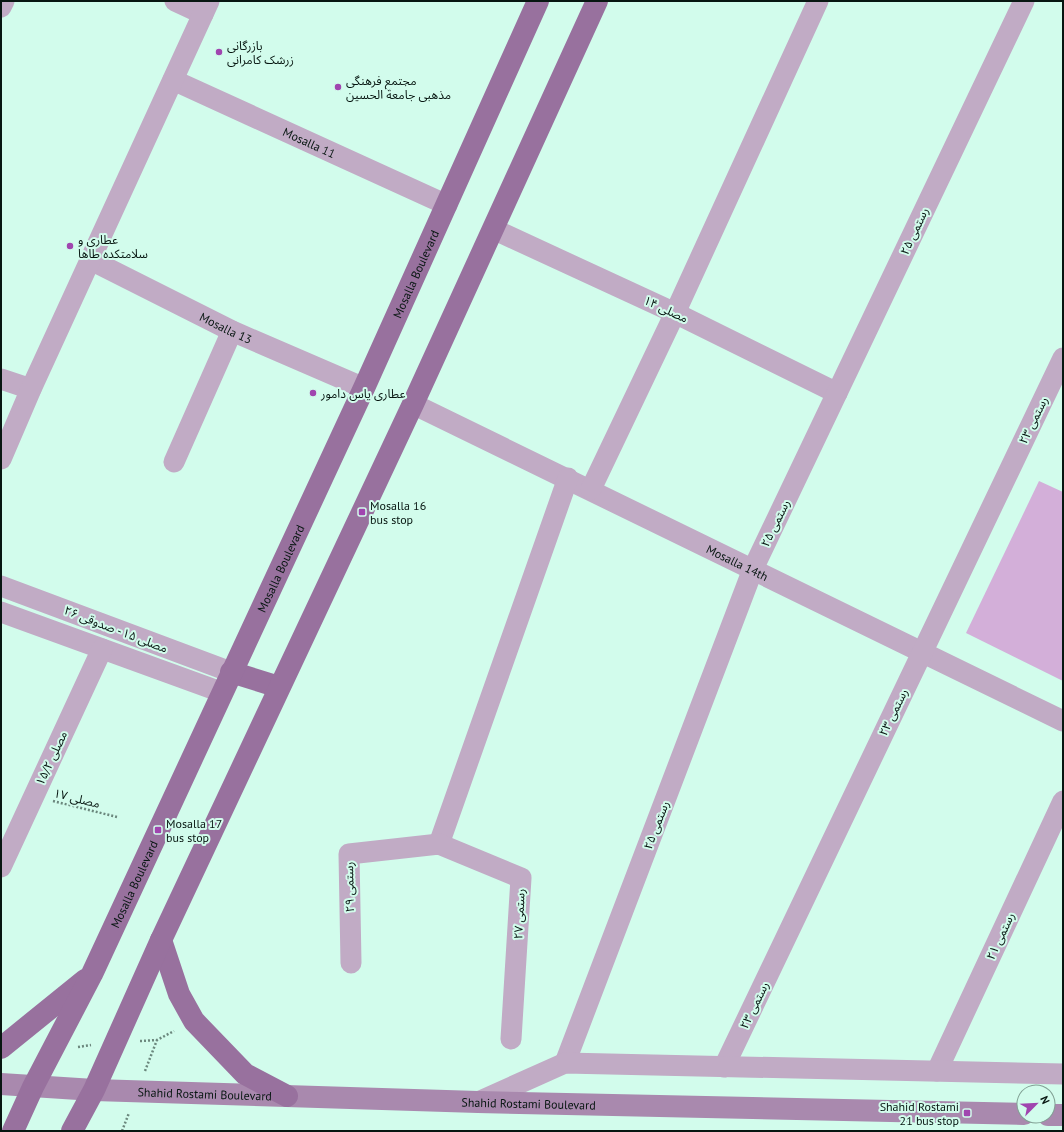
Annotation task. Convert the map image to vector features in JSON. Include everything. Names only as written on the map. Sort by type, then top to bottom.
[{"type":"main road","name":"Mosalla Boulevard","points":[[13,1131],[33,1087],[92,974],[364,388],[538,1]]},
{"type":"main road","points":[[72,1131],[94,1090],[161,940],[413,404],[596,1]]},
{"type":"main road","points":[[231,672],[279,687]]},
{"type":"main road","points":[[161,940],[179,994],[194,1021],[245,1074],[287,1096]]},
{"type":"main road","points":[[1,1048],[92,974]]},
{"type":"main road","name":"Shahid Rostami Boulevard","points":[[1,1084],[94,1090],[478,1102],[1016,1114]]},
{"type":"street","points":[[1,7],[4,1]]},
{"type":"street","points":[[1,457],[206,7],[175,1]]},
{"type":"street","points":[[590,489],[675,313],[818,1]]},
{"type":"street","name":"رستمی ۲۵","points":[[565,1063],[753,569],[1024,1]]},
{"type":"street","name":"Mosalla 11","points":[[173,80],[446,205]]},
{"type":"street","name":"مصلی ۱۴","points":[[493,230],[675,313],[837,393]]},
{"type":"street","name":"Mosalla 13","points":[[91,260],[232,331],[364,388]]},
{"type":"street","points":[[174,462],[232,331]]},
{"type":"street","name":"رستمی ۲۳","points":[[724,1066],[1063,358]]},
{"type":"street","points":[[1,379],[31,389]]},
{"type":"street","name":"Mosalla 14th","points":[[413,404],[568,478],[1063,721]]},
{"type":"street","points":[[439,844],[568,478]]},
{"type":"street","name":"مصلی ۱۵ - صدوقی ۲۶","points":[[1,586],[231,672]]},
{"type":"street","name":"مصلی ۱۵ - صدوقی ۲۶","points":[[1,612],[222,692]]},
{"type":"street","name":"مصلی ۱۵/۲","points":[[1,867],[102,649]]},
{"type":"street","name":"رستمی ۲۱","points":[[937,1071],[1063,801]]},
{"type":"street","name":"رستمی ۲۹","points":[[351,963],[348,854],[439,844]]},
{"type":"street","name":"رستمی ۲۷","points":[[439,844],[521,878],[511,1039]]},
{"type":"street","points":[[478,1102],[565,1063],[1063,1074]]},
{"type":"path","name":"مصلی ۱۷","points":[[34,796],[117,817]]},
{"type":"shaded area","points":[[1039,481],[1063,492],[1063,681],[966,633]]},
{"type":"place","name":"بازرگانی زرشک کامرانی","points":[[219,52]]},
{"type":"place","name":"مجتمع فرهنگی مذهبی جامعة الحسین","points":[[338,87]]},
{"type":"place","name":"عطاری و سلامتکده طاها","points":[[70,246]]},
{"type":"place","name":"عطاری یاس دامور","points":[[313,393]]},
{"type":"place","name":"Mosalla 16 bus stop","points":[[362,512]]},
{"type":"place","name":"Mosalla 17 bus stop","points":[[158,830]]},
{"type":"place","name":"Shahid Rostami 21 bus stop","points":[[967,1113]]}]
